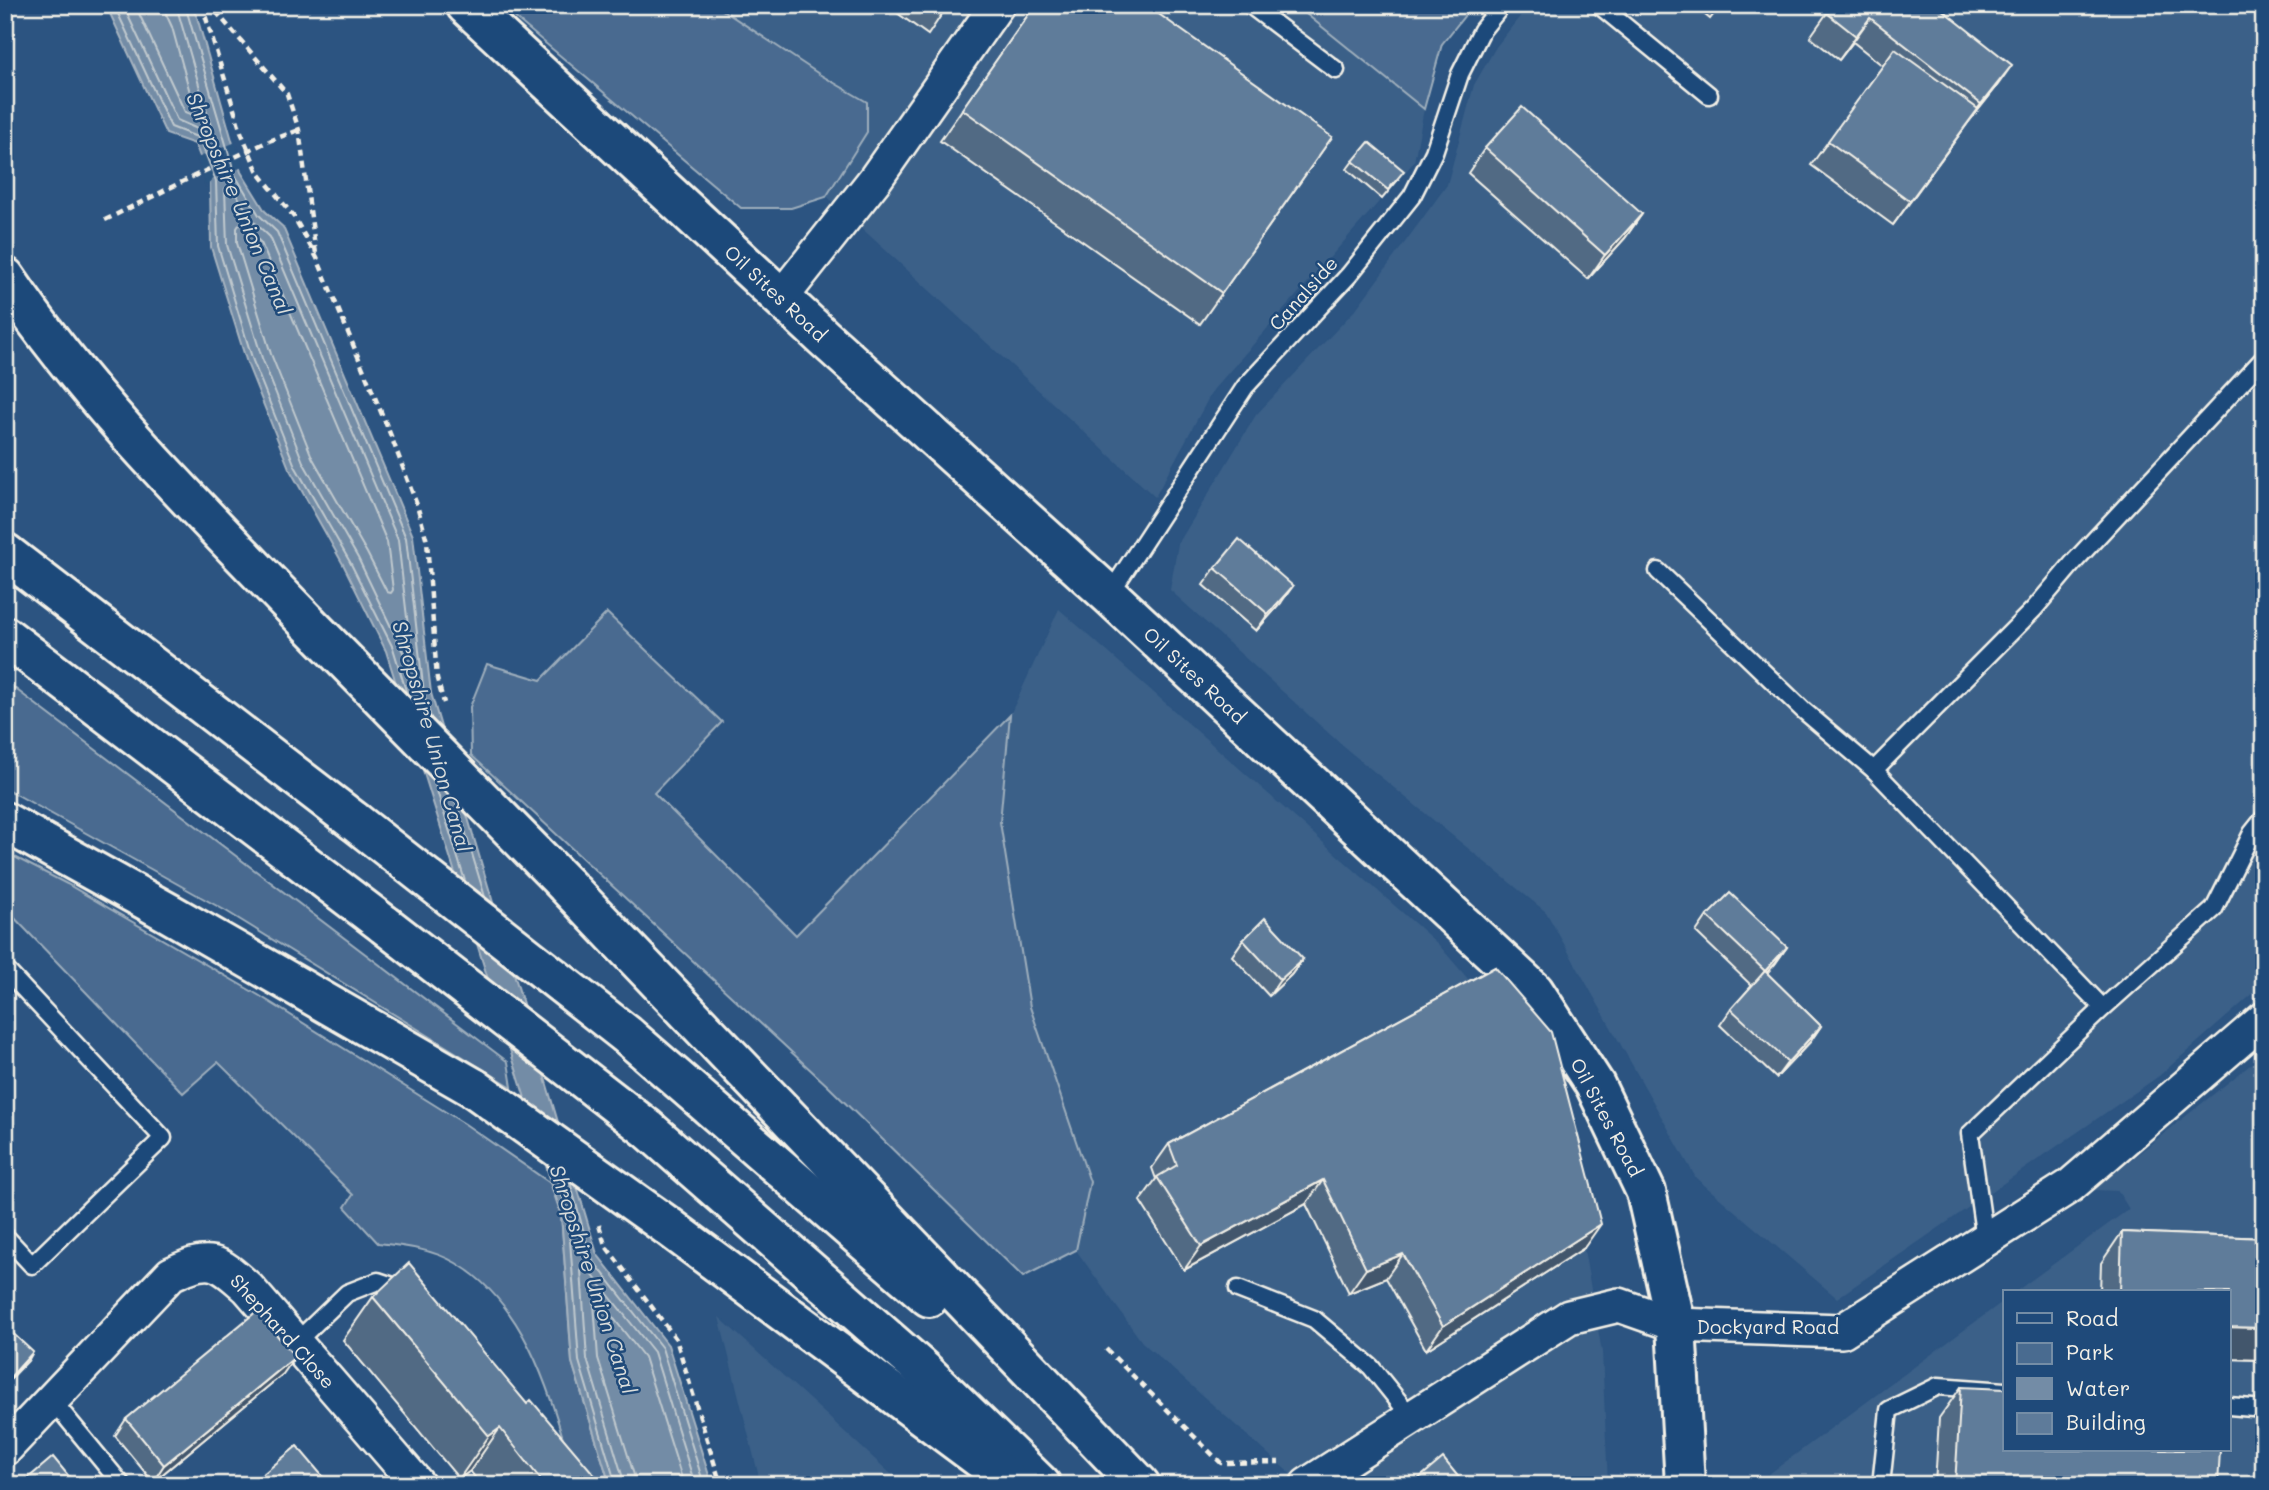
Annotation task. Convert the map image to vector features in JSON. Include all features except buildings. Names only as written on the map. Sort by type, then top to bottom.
[{"type":"main road","name":"Oil Sites Road","points":[[466,5],[780,298],[1109,595],[1534,991],[1595,1085],[1646,1192],[1676,1325],[1685,1485]]},
{"type":"main road","points":[[5,277],[24,306],[115,421],[308,623],[566,885],[1139,1485]]},
{"type":"main road","points":[[18,563],[354,821],[626,1035],[1109,1452]]},
{"type":"main road","points":[[7,637],[648,1129],[924,1371],[1041,1485]]},
{"type":"main road","points":[[5,822],[474,1088],[670,1227],[1015,1485]]},
{"type":"street","points":[[780,298],[876,178],[997,5]]},
{"type":"street","name":"Dockyard Road","points":[[1320,1477],[1569,1317],[1619,1305],[1676,1325],[1842,1331],[2070,1186],[2264,1019]]},
{"type":"street","name":"Shephard Close","points":[[5,1450],[171,1274],[195,1262],[223,1265],[248,1288],[418,1485]]},
{"type":"lane","points":[[1250,5],[1336,70]]},
{"type":"lane","name":"Canalside","points":[[1109,595],[1245,387],[1349,275],[1412,195],[1434,152],[1460,74],[1482,30],[1502,5]]},
{"type":"lane","points":[[1600,5],[1709,94]]},
{"type":"lane","points":[[1874,770],[2034,609],[2073,563],[2264,358]]},
{"type":"lane","points":[[1658,571],[1803,710],[1874,770],[2103,1008]]},
{"type":"lane","points":[[1985,1240],[1970,1134],[2103,1008],[2214,909],[2252,833],[2264,818]]},
{"type":"lane","points":[[5,969],[163,1138],[32,1265],[5,1236]]},
{"type":"lane","points":[[295,1343],[347,1293],[378,1281],[421,1295]]},
{"type":"lane","points":[[1238,1289],[1314,1319],[1371,1367],[1412,1418]]},
{"type":"lane","points":[[1881,1485],[1889,1410],[1938,1386],[2003,1391]]},
{"type":"lane","points":[[61,1390],[122,1485]]},
{"type":"lane","points":[[2230,1406],[2264,1409]]},
{"type":"path","points":[[204,8],[217,13],[287,94],[299,130],[317,258]]},
{"type":"path","points":[[105,220],[268,141],[299,130]]},
{"type":"path","points":[[1106,1349],[1221,1463],[1303,1461],[1320,1477]]},
{"type":"shaded area","points":[[618,5],[1295,5],[1424,109],[1414,162],[1213,390],[1155,497]]},
{"type":"shaded area","points":[[1529,5],[2264,5],[2264,984],[2159,1076],[1837,1298],[1696,1178],[1546,912],[1344,747],[1170,590],[1178,544],[1256,415],[1356,309],[1447,185],[1474,85],[1496,47]]},
{"type":"shaded area","points":[[1059,609],[1438,944],[1554,1079],[1602,1352],[1608,1485],[1303,1485],[1142,1342],[1076,1250],[1090,1182],[1030,1007],[1000,822],[1010,715]]},
{"type":"shaded area","points":[[2264,1054],[2264,1485],[1754,1485],[2003,1301],[2003,1452],[2230,1452],[2230,1290],[2018,1290],[2129,1209],[2118,1191],[2093,1190]]},
{"type":"shaded area","points":[[719,1317],[903,1485],[761,1485]]},
{"type":"green space","points":[[500,5],[715,5],[819,74],[867,102],[867,132],[826,197],[791,208],[741,208]]},
{"type":"green space","points":[[1295,5],[1473,5],[1442,44],[1424,109]]},
{"type":"green space","points":[[607,613],[722,722],[654,793],[796,935],[1010,715],[1000,822],[1030,1007],[1090,1182],[1076,1250],[1023,1277],[829,1087],[471,755],[470,707],[487,664],[541,680]]},
{"type":"green space","points":[[5,681],[508,1062],[512,1087],[226,911],[5,788]]},
{"type":"green space","points":[[5,852],[67,884],[260,996],[465,1124],[550,1183],[561,1214],[572,1362],[610,1485],[577,1485],[559,1424],[536,1362],[504,1306],[482,1282],[456,1263],[437,1254],[378,1243],[345,1207],[353,1195],[218,1062],[183,1093],[5,908]]},
{"type":"water","name":"Shropshire Union Canal","points":[[106,5],[190,5],[197,17],[241,172],[265,211],[283,227],[413,536],[431,693],[597,1254],[668,1345],[712,1485],[610,1485],[572,1362],[561,1214],[386,651],[344,566],[289,468],[247,363],[211,247],[210,182],[195,144],[166,134]]},
{"type":"pier","points":[[236,142],[243,167],[214,178],[206,187],[197,158]]}]
